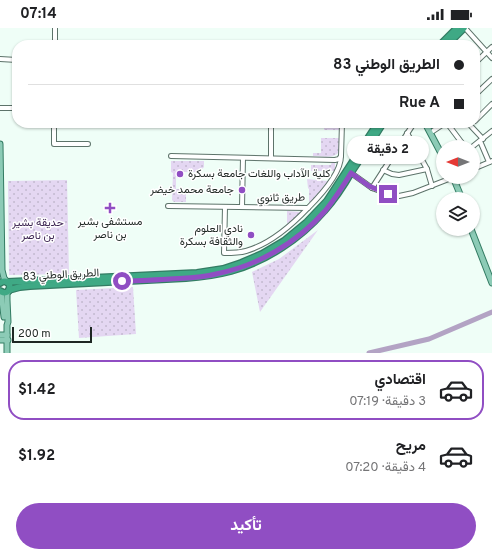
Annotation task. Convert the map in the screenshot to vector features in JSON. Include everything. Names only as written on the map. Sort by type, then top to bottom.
[{"type":"highway","points":[[445,40],[457,28]]},
{"type":"highway","points":[[452,40],[464,28]]},
{"type":"highway","name":"الطريق الوطني 83","points":[[0,283],[4,281],[197,273],[223,269],[241,263],[262,254],[290,236],[308,222],[327,202],[375,128]]},
{"type":"highway","name":"الطريق الوطني 83","points":[[1,291],[5,293],[9,290],[20,287],[41,288],[208,276],[231,271],[253,263],[288,244],[325,211],[381,128]]},
{"type":"highway","points":[[7,282],[10,285],[9,290]]},
{"type":"main road","points":[[428,128],[436,143]]},
{"type":"main road","points":[[431,128],[438,140]]},
{"type":"main road","points":[[0,144],[2,270],[4,278],[7,282]]},
{"type":"main road","points":[[475,236],[486,263],[485,265],[492,284]]},
{"type":"main road","points":[[7,353],[7,296],[9,290]]},
{"type":"main road","points":[[1,291],[5,322],[7,325]]},
{"type":"main road","points":[[0,335],[8,339]]},
{"type":"main road","points":[[0,340],[8,339]]},
{"type":"street","points":[[55,28],[55,40]]},
{"type":"street","points":[[464,28],[475,40]]},
{"type":"street","points":[[480,45],[492,58]]},
{"type":"street","points":[[480,58],[492,47]]},
{"type":"street","points":[[0,59],[12,60]]},
{"type":"street","points":[[480,90],[492,79]]},
{"type":"street","points":[[480,116],[492,104]]},
{"type":"street","points":[[0,108],[12,108]]},
{"type":"street","points":[[54,128],[54,144],[88,144]]},
{"type":"street","points":[[271,128],[271,158]]},
{"type":"street","name":"طريق ثانوي","points":[[168,206],[308,208],[319,197],[338,171],[342,156],[342,128]]},
{"type":"street","points":[[372,188],[410,128]]},
{"type":"street","points":[[433,131],[438,128]]},
{"type":"street","points":[[450,128],[459,140]]},
{"type":"street","points":[[473,128],[481,140],[490,162],[480,166]]},
{"type":"street","points":[[481,140],[492,130]]},
{"type":"street","points":[[407,133],[427,169],[432,186]]},
{"type":"street","points":[[171,156],[335,160],[342,156]]},
{"type":"street","points":[[242,207],[243,158]]},
{"type":"street","points":[[383,170],[399,175],[427,169]]},
{"type":"street","points":[[351,173],[372,188],[388,194],[399,196],[413,193],[437,184]]},
{"type":"street","points":[[225,207],[224,253],[246,251],[259,246],[282,231],[308,208]]},
{"type":"green space","points":[[324,128],[340,128],[340,130],[324,130]]},
{"type":"green space","points":[[321,138],[340,138],[339,152],[334,156],[313,156],[313,153],[321,153]]},
{"type":"green space","points":[[171,161],[204,161],[204,167],[199,172],[176,172],[176,189],[181,189],[186,194],[186,202],[174,202],[172,200],[173,173],[171,172]]},
{"type":"green space","points":[[332,161],[335,161],[335,171],[311,171],[311,165],[331,165]]},
{"type":"green space","points":[[307,179],[328,181],[313,200],[309,202],[309,189]]},
{"type":"green space","name":"حديقة بشير بن ناصر","points":[[67,180],[69,274],[9,275],[8,181]]},
{"type":"green space","points":[[287,211],[302,212],[287,224]]},
{"type":"green space","points":[[318,230],[260,312],[252,272],[279,259]]},
{"type":"green space","points":[[133,287],[136,334],[79,338],[76,290]]},
{"type":"waterway","points":[[369,353],[429,339],[492,312]]},
{"type":"place","name":"كلية الآداب واللغات جامعة بسكرة","points":[[180,174]]},
{"type":"place","name":"جامعة محمد خيضر","points":[[242,190]]},
{"type":"place","name":"مستشفى بشير بن ناصر","points":[[110,208]]},
{"type":"place","name":"نادي العلوم والثقافة بسكرة","points":[[251,235]]},
{"type":"route","points":[[122,281],[208,276],[231,271],[264,258],[288,244],[316,220],[335,198],[351,173],[376,190],[388,194]]}]
